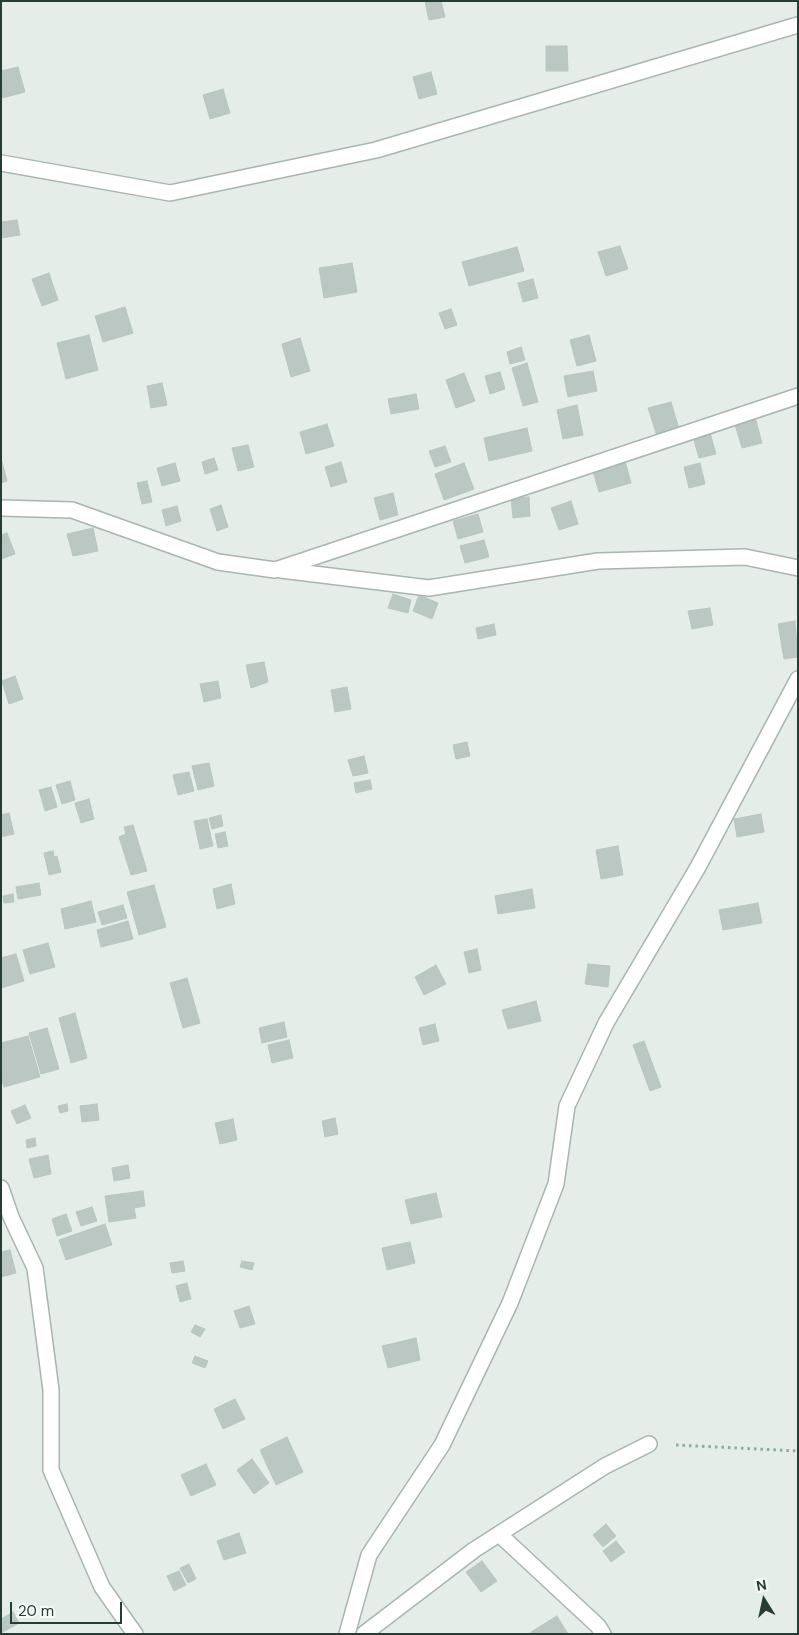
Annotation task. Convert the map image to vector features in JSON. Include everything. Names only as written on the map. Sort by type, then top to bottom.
[{"type":"street","points":[[1,163],[170,193],[376,150],[798,25]]},
{"type":"street","points":[[275,570],[798,396]]},
{"type":"street","points":[[1,508],[72,510],[218,562],[429,588],[598,561],[745,557],[798,568]]},
{"type":"street","points":[[347,1634],[369,1555],[442,1446],[510,1302],[556,1184],[567,1106],[606,1023],[698,867],[798,680]]},
{"type":"street","points":[[1,1188],[6,1219],[35,1268],[51,1390],[51,1470],[102,1587],[135,1634]]},
{"type":"street","points":[[364,1634],[474,1550],[605,1466],[649,1444]]},
{"type":"street","points":[[499,1534],[603,1634]]},
{"type":"path","points":[[649,1444],[798,1451]]},
{"type":"building","points":[[425,1],[441,1],[445,17],[429,20]]},
{"type":"building","points":[[546,46],[567,46],[568,71],[546,71]]},
{"type":"building","points":[[18,67],[25,92],[2,98],[1,71]]},
{"type":"building","points":[[431,72],[437,94],[419,99],[413,77]]},
{"type":"building","points":[[223,89],[230,113],[210,119],[203,95]]},
{"type":"building","points":[[17,220],[20,235],[1,238],[1,222]]},
{"type":"building","points":[[620,246],[628,269],[606,276],[598,252]]},
{"type":"building","points":[[517,247],[524,271],[469,286],[462,262]]},
{"type":"building","points":[[352,263],[357,292],[324,298],[319,268]]},
{"type":"building","points":[[49,273],[58,300],[42,306],[32,279]]},
{"type":"building","points":[[533,279],[538,298],[523,302],[518,283]]},
{"type":"building","points":[[125,307],[133,333],[103,342],[95,316]]},
{"type":"building","points":[[451,309],[457,325],[445,329],[439,313]]},
{"type":"building","points":[[89,335],[98,370],[66,379],[57,343]]},
{"type":"building","points":[[589,335],[596,361],[577,366],[570,340]]},
{"type":"building","points":[[300,338],[310,371],[291,377],[282,344]]},
{"type":"building","points":[[521,347],[525,360],[510,364],[507,352]]},
{"type":"building","points":[[527,363],[538,402],[523,406],[512,368]]},
{"type":"building","points":[[593,371],[597,391],[568,397],[564,376]]},
{"type":"building","points":[[500,372],[505,389],[490,394],[485,376]]},
{"type":"building","points":[[464,373],[475,401],[456,408],[446,380]]},
{"type":"building","points":[[162,383],[167,405],[151,408],[147,386]]},
{"type":"building","points":[[416,394],[419,409],[391,414],[388,399]]},
{"type":"building","points":[[671,402],[679,429],[657,436],[648,408]]},
{"type":"building","points":[[577,405],[583,435],[563,439],[557,410]]},
{"type":"building","points":[[754,413],[762,443],[742,448],[733,418]]},
{"type":"building","points":[[327,424],[334,446],[306,454],[300,432]]},
{"type":"building","points":[[527,428],[532,451],[489,461],[484,438]]},
{"type":"building","points":[[709,429],[716,454],[699,458],[692,433]]},
{"type":"building","points":[[248,445],[254,467],[238,471],[232,448]]},
{"type":"building","points":[[445,446],[451,462],[435,467],[429,451]]},
{"type":"building","points":[[1,458],[7,481],[1,483]]},
{"type":"building","points":[[214,458],[218,470],[205,474],[202,462]]},
{"type":"building","points":[[625,461],[631,483],[599,492],[593,471]]},
{"type":"building","points":[[341,462],[347,482],[331,487],[325,467]]},
{"type":"building","points":[[175,463],[180,481],[162,486],[157,468]]},
{"type":"building","points":[[464,463],[474,489],[444,500],[435,474]]},
{"type":"building","points":[[700,463],[705,484],[689,488],[684,467]]},
{"type":"building","points":[[147,481],[152,502],[142,504],[137,483]]},
{"type":"building","points":[[393,493],[398,515],[380,520],[374,498]]},
{"type":"building","points":[[529,497],[530,516],[513,518],[511,498]]},
{"type":"building","points":[[571,501],[578,524],[559,530],[551,508]]},
{"type":"building","points":[[221,505],[228,527],[217,531],[210,509]]},
{"type":"building","points":[[177,506],[181,521],[166,526],[162,510]]},
{"type":"building","points":[[478,514],[483,532],[458,539],[453,521]]},
{"type":"building","points":[[93,528],[98,551],[73,556],[67,534]]},
{"type":"building","points":[[7,533],[15,554],[1,559],[1,535]]},
{"type":"building","points":[[484,540],[489,557],[465,563],[460,546]]},
{"type":"building","points":[[393,594],[411,600],[408,613],[388,608]]},
{"type":"building","points":[[419,595],[438,603],[432,619],[413,611]]},
{"type":"building","points":[[710,608],[713,625],[692,629],[688,611]]},
{"type":"building","points":[[795,621],[798,657],[784,659],[778,624]]},
{"type":"building","points":[[494,624],[496,635],[478,639],[476,628]]},
{"type":"building","points":[[264,662],[268,682],[251,688],[246,665]]},
{"type":"building","points":[[15,676],[23,699],[9,704],[2,681]]},
{"type":"building","points":[[218,681],[221,698],[204,702],[200,684]]},
{"type":"building","points":[[347,687],[351,709],[335,712],[331,690]]},
{"type":"building","points":[[467,742],[470,756],[456,759],[453,745]]},
{"type":"building","points":[[364,756],[368,773],[353,776],[348,760]]},
{"type":"building","points":[[209,763],[214,786],[198,790],[192,766]]},
{"type":"building","points":[[189,772],[194,791],[178,795],[173,775]]},
{"type":"building","points":[[370,780],[372,789],[356,793],[354,783]]},
{"type":"building","points":[[70,781],[75,800],[62,804],[56,785]]},
{"type":"building","points":[[51,787],[57,807],[45,811],[39,790]]},
{"type":"building","points":[[89,799],[94,819],[81,823],[75,803]]},
{"type":"building","points":[[9,813],[14,834],[1,837],[1,815]]},
{"type":"building","points":[[761,814],[764,832],[737,837],[734,819]]},
{"type":"building","points":[[221,815],[223,826],[212,829],[209,818]]},
{"type":"building","points":[[207,819],[213,846],[200,849],[194,821]]},
{"type":"building","points":[[133,825],[147,871],[131,875],[119,837],[126,834],[124,827]]},
{"type":"building","points":[[225,832],[228,846],[218,848],[215,834]]},
{"type":"building","points":[[618,846],[623,875],[601,879],[596,850]]},
{"type":"building","points":[[53,851],[54,857],[57,856],[61,872],[49,875],[44,853]]},
{"type":"building","points":[[39,883],[41,895],[18,899],[16,887]]},
{"type":"building","points":[[231,884],[235,904],[217,909],[213,889]]},
{"type":"building","points":[[154,885],[166,927],[139,935],[127,892]]},
{"type":"building","points":[[532,889],[535,908],[498,914],[495,896]]},
{"type":"building","points":[[13,894],[14,902],[4,903],[3,896]]},
{"type":"building","points":[[91,901],[96,922],[65,929],[61,909]]},
{"type":"building","points":[[758,903],[762,923],[723,930],[719,910]]},
{"type":"building","points":[[123,905],[127,918],[102,925],[98,912]]},
{"type":"building","points":[[128,921],[133,939],[101,947],[97,930]]},
{"type":"building","points":[[48,943],[55,967],[30,974],[23,950]]},
{"type":"building","points":[[477,949],[481,970],[469,973],[464,952]]},
{"type":"building","points":[[16,954],[24,981],[1,988],[1,958]]},
{"type":"building","points":[[588,964],[610,966],[608,987],[585,984]]},
{"type":"building","points":[[436,965],[446,984],[424,995],[415,977]]},
{"type":"building","points":[[187,978],[200,1023],[183,1028],[170,983]]},
{"type":"building","points":[[536,1001],[541,1021],[508,1029],[502,1010]]},
{"type":"building","points":[[75,1013],[87,1058],[71,1063],[59,1018]]},
{"type":"building","points":[[284,1022],[287,1037],[262,1043],[259,1028]]},
{"type":"building","points":[[435,1024],[439,1041],[423,1045],[419,1028]]},
{"type":"building","points":[[47,1028],[59,1069],[41,1074],[29,1033]]},
{"type":"building","points":[[28,1036],[40,1077],[4,1087],[1,1077],[1,1043]]},
{"type":"building","points":[[289,1040],[293,1058],[272,1063],[268,1045]]},
{"type":"building","points":[[644,1041],[661,1087],[650,1091],[633,1045]]},
{"type":"building","points":[[67,1104],[68,1111],[60,1113],[58,1106]]},
{"type":"building","points":[[97,1104],[99,1120],[82,1122],[80,1106]]},
{"type":"building","points":[[25,1105],[31,1118],[17,1124],[11,1111]]},
{"type":"building","points":[[335,1118],[338,1134],[325,1137],[322,1121]]},
{"type":"building","points":[[233,1119],[237,1140],[220,1144],[215,1123]]},
{"type":"building","points":[[35,1138],[36,1146],[27,1148],[26,1140]]},
{"type":"building","points":[[48,1155],[51,1174],[34,1178],[29,1159]]},
{"type":"building","points":[[128,1165],[130,1178],[114,1181],[112,1168]]},
{"type":"building","points":[[143,1191],[145,1206],[134,1208],[136,1218],[109,1222],[105,1196]]},
{"type":"building","points":[[436,1193],[442,1217],[411,1224],[405,1200]]},
{"type":"building","points":[[92,1207],[97,1221],[81,1226],[76,1212]]},
{"type":"building","points":[[66,1214],[72,1231],[57,1236],[52,1219]]},
{"type":"building","points":[[105,1224],[112,1245],[66,1260],[59,1240]]},
{"type":"building","points":[[410,1242],[415,1263],[387,1270],[382,1248]]},
{"type":"building","points":[[10,1250],[16,1273],[1,1277],[1,1252]]},
{"type":"building","points":[[183,1261],[185,1271],[172,1273],[170,1263]]},
{"type":"building","points":[[242,1261],[254,1263],[252,1270],[240,1267]]},
{"type":"building","points":[[187,1283],[191,1299],[180,1302],[176,1286]]},
{"type":"building","points":[[249,1306],[255,1324],[240,1328],[234,1311]]},
{"type":"building","points":[[195,1325],[205,1329],[200,1337],[191,1332]]},
{"type":"building","points":[[416,1338],[420,1360],[388,1368],[382,1346]]},
{"type":"building","points":[[195,1356],[208,1361],[205,1368],[192,1363]]},
{"type":"building","points":[[235,1399],[245,1419],[223,1429],[214,1409]]},
{"type":"building","points":[[287,1437],[303,1472],[276,1485],[260,1450]]},
{"type":"building","points":[[252,1459],[269,1483],[254,1494],[237,1470]]},
{"type":"building","points":[[206,1464],[216,1485],[191,1496],[181,1475]]},
{"type":"building","points":[[606,1524],[616,1536],[603,1547],[593,1535]]},
{"type":"building","points":[[239,1533],[246,1553],[224,1560],[217,1541]]},
{"type":"building","points":[[616,1541],[625,1552],[611,1562],[603,1551]]},
{"type":"building","points":[[482,1561],[497,1581],[481,1592],[466,1572]]},
{"type":"building","points":[[189,1564],[196,1579],[188,1583],[180,1568]]},
{"type":"building","points":[[179,1571],[186,1585],[174,1591],[167,1576]]},
{"type":"building","points":[[13,1612],[19,1623],[1,1633],[1,1619]]},
{"type":"building","points":[[557,1616],[568,1634],[532,1634],[531,1632]]}]
